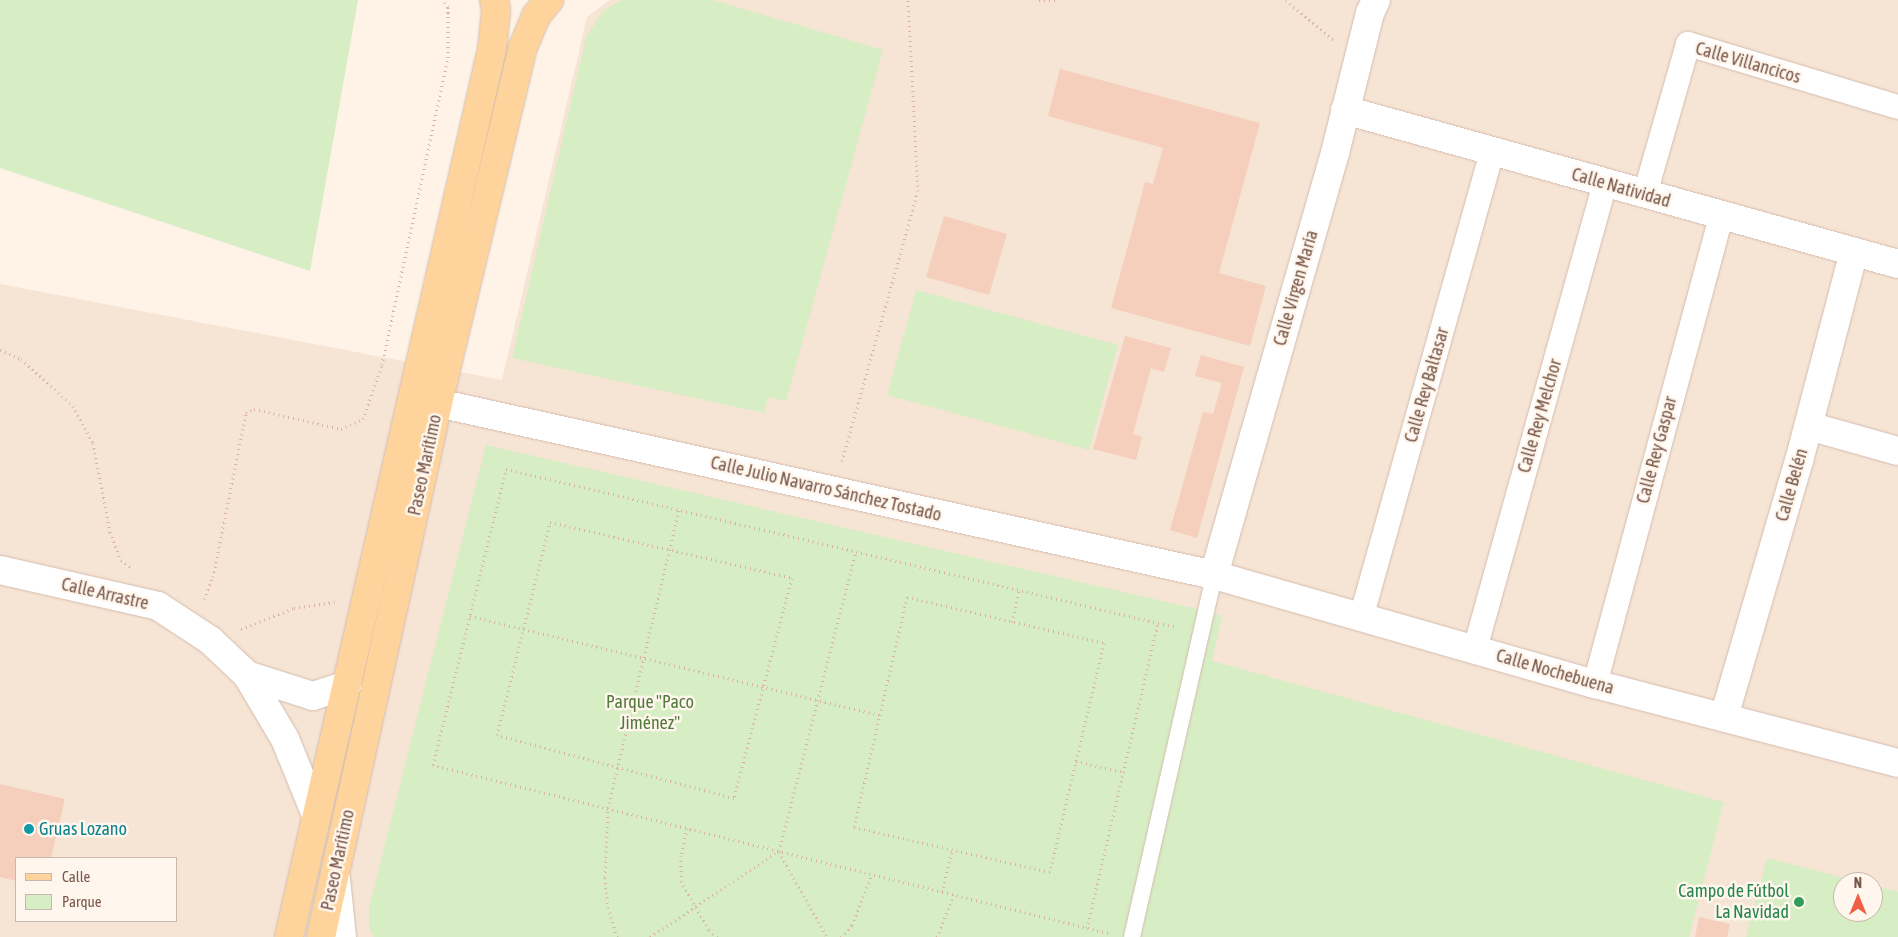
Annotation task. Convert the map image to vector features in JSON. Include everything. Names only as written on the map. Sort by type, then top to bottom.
[{"type":"main road","name":"Paseo Marítimo","points":[[290,937],[316,815],[492,49],[496,10],[494,0]]},
{"type":"main road","name":"Paseo Marítimo","points":[[321,937],[438,402],[523,47],[536,16],[549,0]]},
{"type":"street","name":"Calle Virgen María","points":[[1214,575],[1345,110],[1370,13],[1376,0]]},
{"type":"street","name":"Calle Villancicos","points":[[1645,194],[1688,44],[1898,106]]},
{"type":"street","name":"Calle Natividad","points":[[1345,110],[1721,217],[1898,264]]},
{"type":"street","name":"Calle Rey Baltasar","points":[[1361,618],[1492,152]]},
{"type":"street","name":"Calle Rey Melchor","points":[[1475,649],[1605,183]]},
{"type":"street","name":"Calle Rey Gaspar","points":[[1595,684],[1721,217]]},
{"type":"street","name":"Calle Belén","points":[[1724,717],[1809,426],[1854,252]]},
{"type":"street","name":"Calle Julio Navarro Sánchez Tostado","points":[[438,402],[1214,575]]},
{"type":"street","points":[[1809,426],[1898,450]]},
{"type":"street","name":"Calle Arrastre","points":[[0,570],[158,606],[210,640],[247,675],[285,739],[316,815]]},
{"type":"street","name":"Calle Nochebuena","points":[[1214,575],[1595,684],[1898,763]]},
{"type":"street","name":"Calle Arrastre","points":[[247,675],[313,696],[346,685]]},
{"type":"street","points":[[336,871],[342,937]]},
{"type":"lane","points":[[1132,937],[1214,575]]},
{"type":"path","points":[[204,596],[213,577],[246,413],[254,409],[341,429],[364,419],[382,365],[448,58],[448,7],[443,0]]},
{"type":"path","points":[[832,490],[918,191],[908,0]]},
{"type":"path","points":[[1039,0],[1056,0]]},
{"type":"path","points":[[1286,0],[1357,61]]},
{"type":"path","points":[[0,350],[21,358],[73,406],[92,443],[110,532],[121,560],[135,569]]},
{"type":"path","points":[[1114,935],[433,765],[506,469],[1201,633]]},
{"type":"path","points":[[617,937],[608,908],[605,877],[608,808],[679,510]]},
{"type":"path","points":[[550,522],[669,550],[792,578],[734,798],[618,765],[497,735],[550,522]]},
{"type":"path","points":[[650,937],[779,851],[856,551]]},
{"type":"path","points":[[1012,622],[1019,590]]},
{"type":"path","points":[[907,597],[1104,643],[1050,872],[854,827],[880,715],[907,597]]},
{"type":"path","points":[[210,640],[294,608],[341,601]]},
{"type":"path","points":[[470,616],[880,715]]},
{"type":"path","points":[[1087,928],[1158,623]]},
{"type":"path","points":[[1076,761],[1123,772]]},
{"type":"path","points":[[687,828],[681,856],[681,881],[709,930],[717,937]]},
{"type":"path","points":[[942,892],[952,850]]},
{"type":"path","points":[[779,851],[827,937]]},
{"type":"path","points":[[841,937],[852,925],[872,874]]},
{"type":"path","points":[[937,937],[954,895]]},
{"type":"shaded area","points":[[610,0],[1898,0],[1898,937],[0,937],[0,284],[502,380],[587,17]]},
{"type":"green space","points":[[0,0],[358,0],[310,271],[0,168]]},
{"type":"green space","points":[[622,0],[713,0],[883,50],[786,401],[768,397],[764,413],[512,358],[586,37],[603,11]]},
{"type":"green space","points":[[916,290],[1118,345],[1089,450],[887,395]]},
{"type":"green space","name":"Parque \"Paco Jiménez\"","points":[[486,445],[1206,611],[1222,616],[1212,661],[1724,802],[1689,937],[374,937],[369,928],[369,907]]},
{"type":"green space","name":"Campo de Fútbol La Navidad","points":[[1767,858],[1833,875],[1833,922],[1883,922],[1883,888],[1898,892],[1898,937],[1746,937]]},
{"type":"building","points":[[1060,69],[1260,123],[1219,273],[1266,286],[1250,346],[1111,308],[1145,182],[1153,184],[1163,148],[1048,116]]},
{"type":"building","points":[[944,216],[1007,234],[989,295],[926,277]]},
{"type":"building","points":[[1125,336],[1171,348],[1164,372],[1151,368],[1133,434],[1142,437],[1136,460],[1093,449]]},
{"type":"building","points":[[1201,355],[1244,367],[1197,538],[1170,530],[1203,412],[1213,414],[1222,383],[1195,376]]},
{"type":"building","name":"Gruas Lozano","points":[[0,784],[65,799],[51,857],[15,857],[15,881],[0,877]]},
{"type":"building","points":[[1699,917],[1730,924],[1727,937],[1695,937]]},
{"type":"place","name":"Gruas Lozano","points":[[29,829]]},
{"type":"place","name":"Campo de Fútbol La Navidad","points":[[1799,902]]}]
